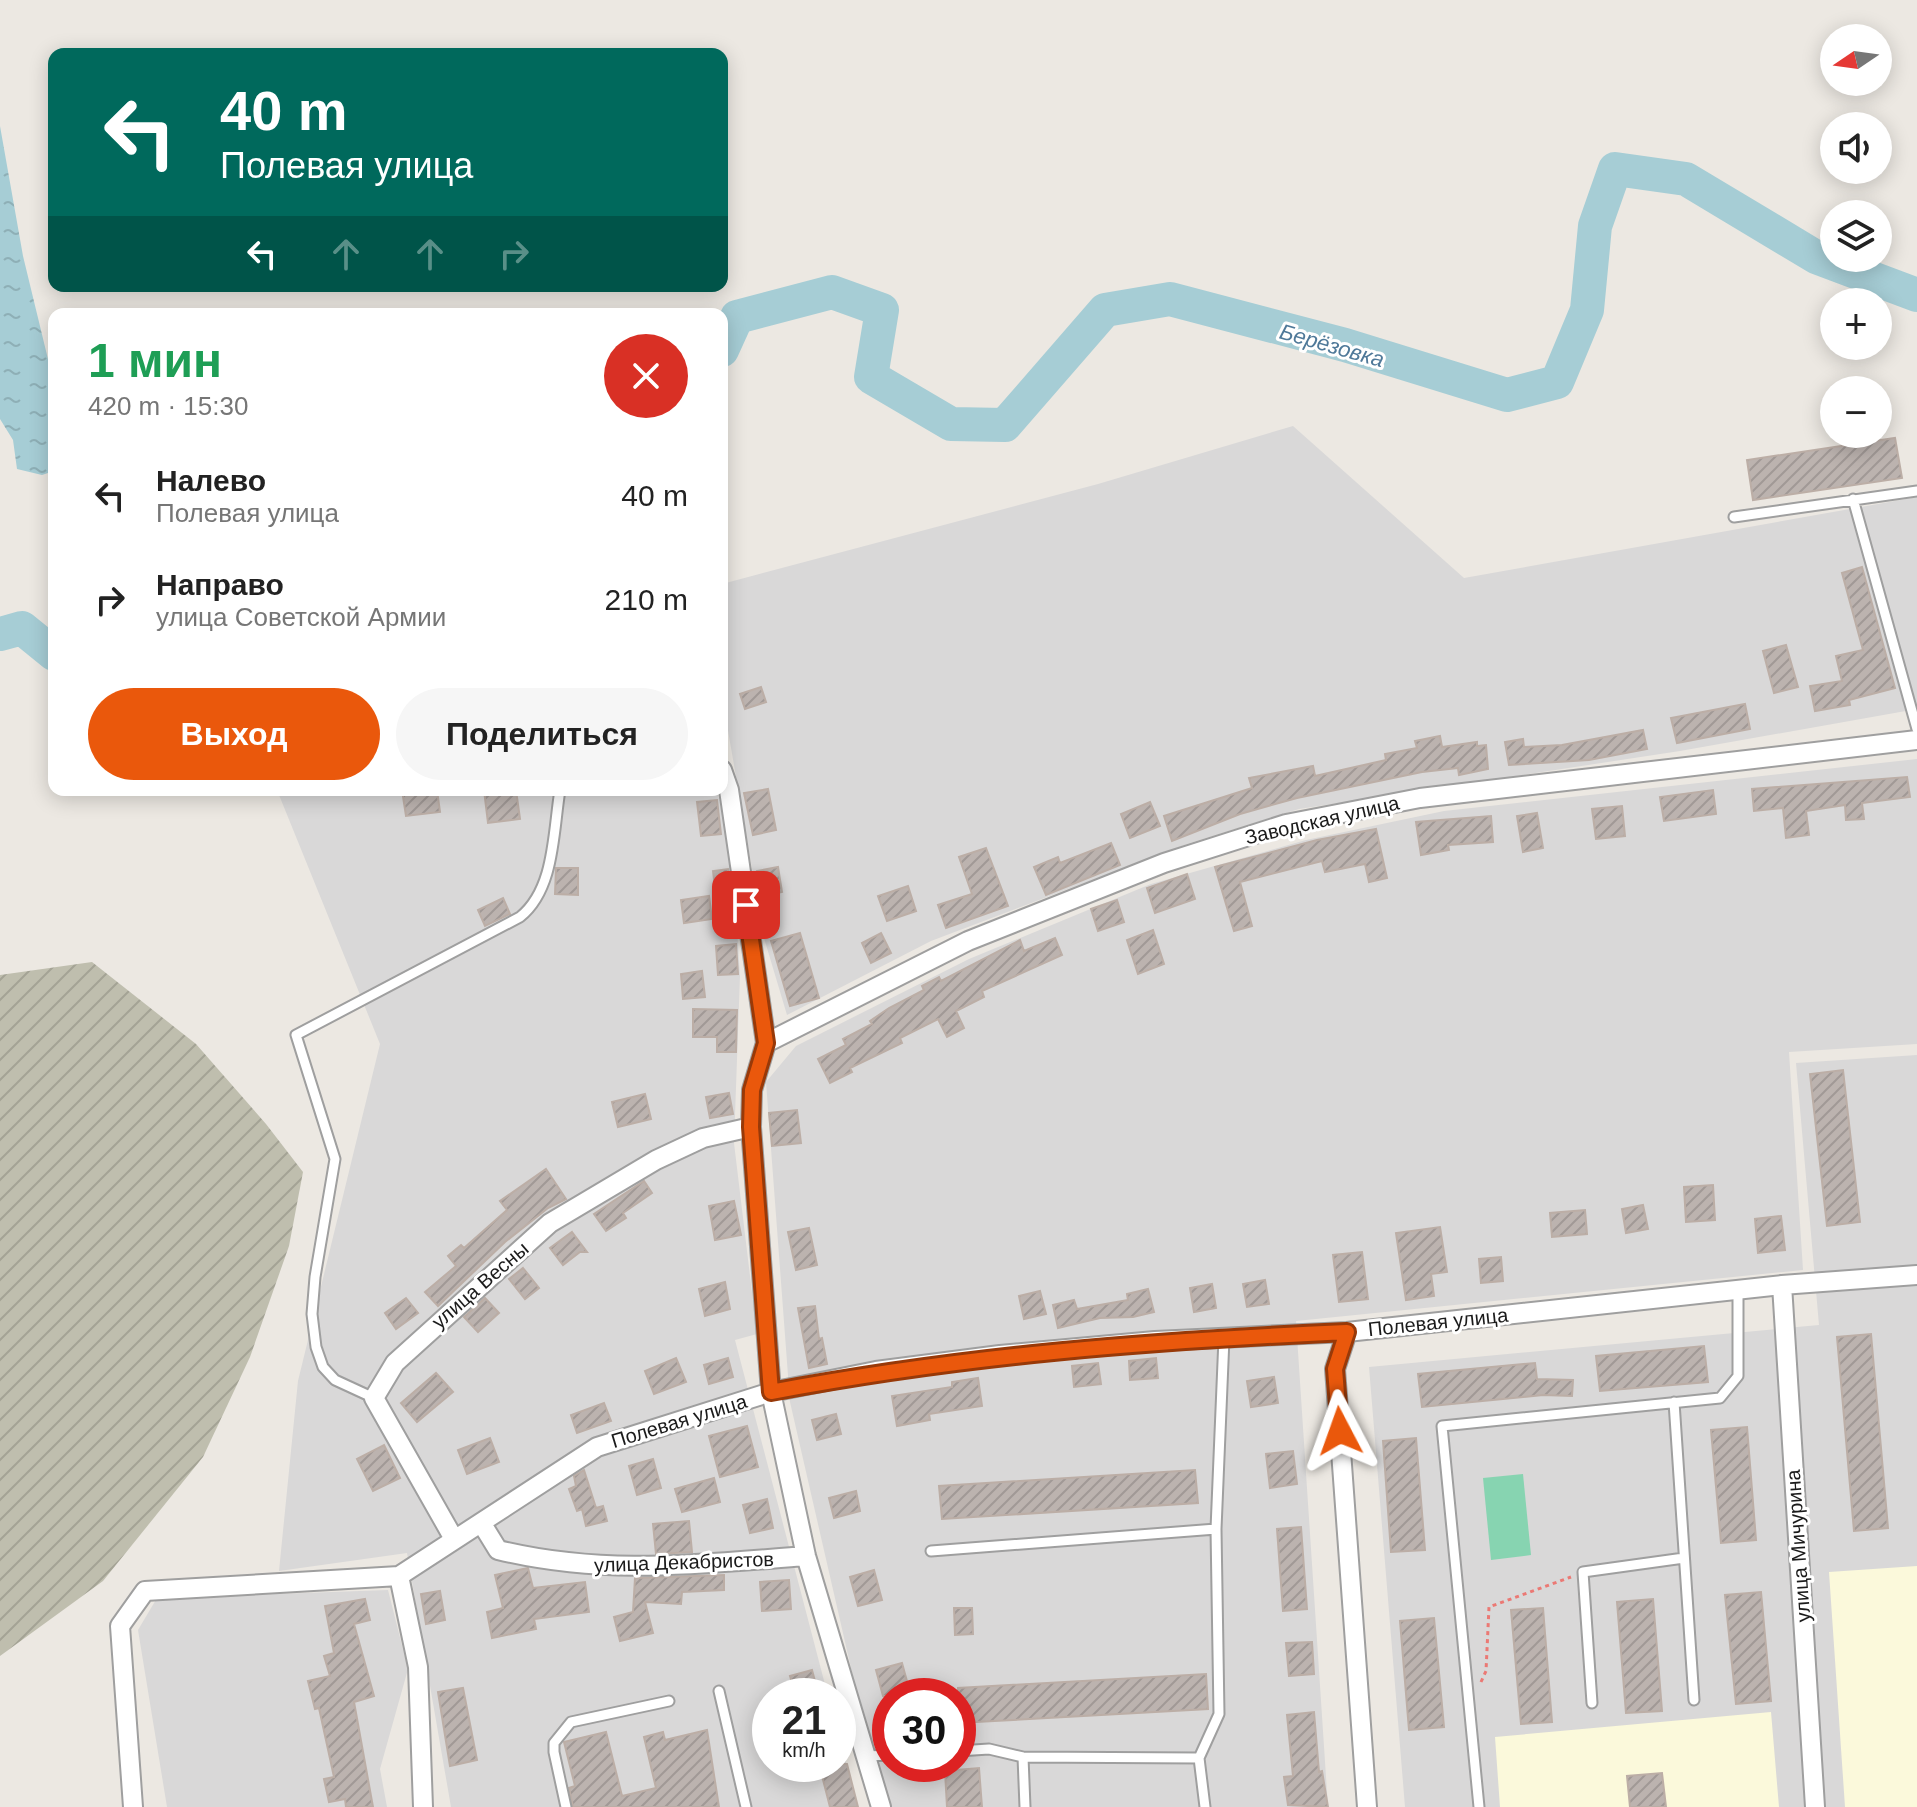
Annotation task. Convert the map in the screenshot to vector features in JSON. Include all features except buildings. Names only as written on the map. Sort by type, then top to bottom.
[{"type":"street","name":"Заводская улица","points":[[766,1043],[968,941],[1164,863],[1286,824],[1420,798],[1917,740]]},
{"type":"street","points":[[728,787],[766,1043],[752,1090],[751,1127],[771,1392],[806,1556],[881,1807]]},
{"type":"street","name":"улица Весны","points":[[374,1398],[382,1380],[413,1345],[550,1223],[656,1160],[703,1138],[751,1127]]},
{"type":"street","name":"Полевая улица","points":[[399,1576],[597,1447],[771,1392],[876,1371],[1000,1355],[1347,1332],[1738,1289],[1917,1275]]},
{"type":"street","name":"улица Мичурина","points":[[1782,1285],[1815,1807]]},
{"type":"street","points":[[1347,1332],[1335,1369],[1367,1807]]},
{"type":"street","points":[[374,1398],[454,1539]]},
{"type":"street","name":"улица Декабристов","points":[[482,1524],[498,1550],[576,1565],[673,1566],[806,1556]]},
{"type":"street","points":[[133,1807],[120,1626],[145,1591],[399,1576],[418,1667],[423,1807]]},
{"type":"lane","points":[[1734,517],[1917,491]]},
{"type":"lane","points":[[1853,499],[1917,729]]},
{"type":"lane","points":[[374,1398],[335,1380],[323,1367],[316,1347],[312,1314],[315,1277],[335,1159],[296,1035],[520,917],[533,906],[545,884],[559,796]]},
{"type":"lane","points":[[1479,1807],[1442,1426],[1720,1398],[1738,1376],[1738,1289]]},
{"type":"lane","points":[[1205,1807],[1199,1758],[1219,1714],[1216,1529],[1224,1338]]},
{"type":"lane","points":[[1674,1402],[1694,1700]]},
{"type":"lane","points":[[931,1551],[1216,1529]]},
{"type":"lane","points":[[1592,1703],[1583,1572],[1684,1558]]},
{"type":"lane","points":[[719,1691],[746,1807]]},
{"type":"lane","points":[[566,1807],[554,1743],[571,1722],[669,1701]]},
{"type":"lane","points":[[976,1750],[989,1749],[1023,1757],[1199,1758]]},
{"type":"lane","points":[[867,1756],[872,1756]]},
{"type":"lane","points":[[1023,1757],[1025,1807]]},
{"type":"path","points":[[1470,1705],[1486,1671],[1489,1607],[1583,1572]]},
{"type":"shaded area","points":[[1293,426],[1464,578],[1917,497],[1917,709],[1680,751],[1299,809],[1187,844],[931,941],[787,1015],[764,938],[728,731],[728,582],[1098,484]]},
{"type":"shaded area","points":[[1917,759],[1917,1044],[1789,1052],[1803,1270],[1296,1321],[1328,1807],[876,1807],[872,1782],[976,1782],[976,1678],[872,1678],[872,1781],[856,1678],[853,1678],[790,1402],[766,1082],[796,1046],[969,959],[1151,884],[1306,840],[1444,811]]},
{"type":"shaded area","points":[[279,796],[718,796],[733,866],[740,976],[734,1143],[757,1334],[735,1340],[823,1678],[752,1678],[752,1782],[851,1782],[858,1807],[451,1807],[407,1553],[279,1571],[298,1381],[380,1044]]},
{"type":"shaded area","points":[[92,962],[196,1044],[303,1172],[289,1246],[250,1357],[203,1457],[103,1581],[0,1656],[0,975]]},
{"type":"shaded area","points":[[1917,1055],[1917,1807],[1405,1807],[1369,1367],[1819,1325],[1796,1063]]},
{"type":"shaded area","points":[[1917,1566],[1917,1807],[1845,1807],[1829,1572]]},
{"type":"shaded area","points":[[388,1590],[408,1669],[380,1769],[387,1807],[167,1807],[138,1630],[157,1598]]},
{"type":"shaded area","points":[[1771,1712],[1779,1807],[1500,1807],[1495,1737]]},
{"type":"green space","points":[[1523,1474],[1531,1555],[1491,1560],[1483,1478]]},
{"type":"water","points":[[0,126],[23,256],[48,359],[48,473],[42,475],[17,469],[13,440],[0,419]]},
{"type":"waterway","name":"Берёзовка","points":[[728,337],[737,317],[832,292],[882,310],[871,377],[951,424],[1005,425],[1105,310],[1170,299],[1345,345],[1507,395],[1557,382],[1587,310],[1595,226],[1615,169],[1686,179],[1816,257],[1917,295]]},
{"type":"waterway","name":"Берёзовка","points":[[0,634],[22,628],[48,649]]},
{"type":"route","points":[[746,905],[766,1043],[752,1090],[751,1127],[771,1392],[876,1371],[1000,1355],[1155,1341],[1347,1332],[1335,1369],[1340,1431]]}]
